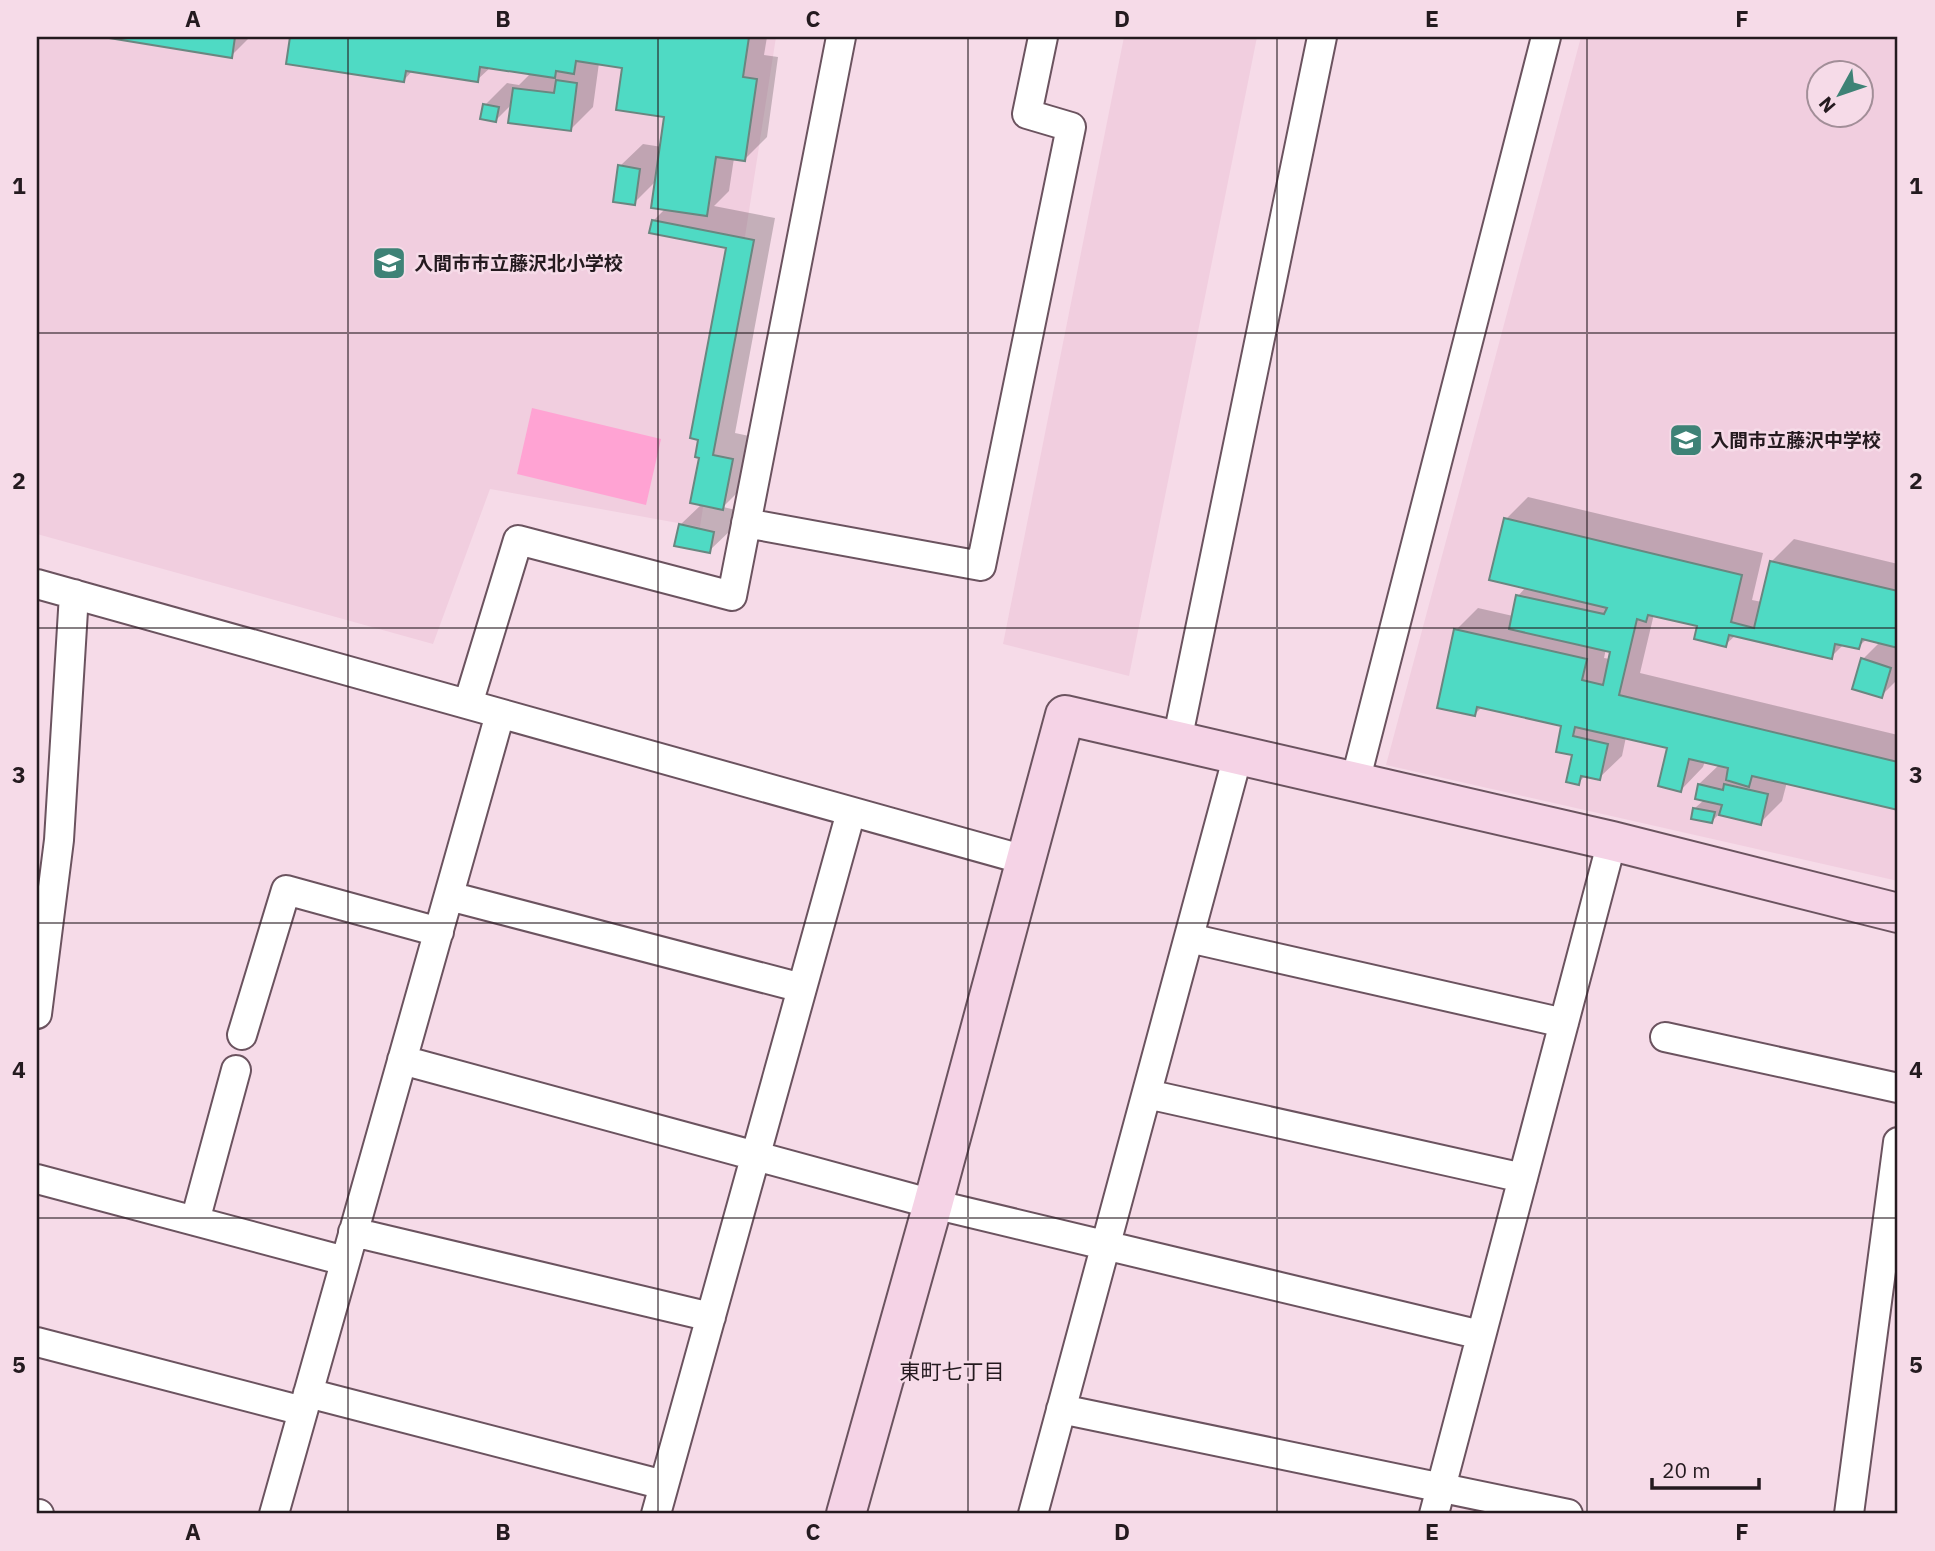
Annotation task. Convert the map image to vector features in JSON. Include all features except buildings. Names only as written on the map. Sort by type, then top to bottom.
[{"type":"street","points":[[467,704],[518,540],[732,596],[841,37]]},
{"type":"street","points":[[746,523],[981,566],[1071,127],[1027,114],[1043,37]]},
{"type":"street","points":[[1177,741],[1322,37]]},
{"type":"street","points":[[1355,782],[1546,37]]},
{"type":"street","points":[[37,583],[1025,860]]},
{"type":"street","points":[[37,1014],[48,837],[74,594]]},
{"type":"street","points":[[274,1514],[500,714]]},
{"type":"street","points":[[846,1514],[1065,715],[1612,841],[1898,913]]},
{"type":"street","points":[[1032,1514],[1238,755]]},
{"type":"street","points":[[656,1514],[851,812]]},
{"type":"street","points":[[1437,1501],[1612,841]]},
{"type":"street","points":[[242,1035],[286,890],[439,932]]},
{"type":"street","points":[[449,896],[802,988]]},
{"type":"street","points":[[1189,938],[1564,1023]]},
{"type":"street","points":[[1665,1037],[1898,1088]]},
{"type":"street","points":[[402,1060],[933,1204],[1481,1335]]},
{"type":"street","points":[[195,1221],[236,1070]]},
{"type":"street","points":[[1147,1094],[1523,1178]]},
{"type":"street","points":[[1849,1514],[1898,1142]]},
{"type":"street","points":[[37,1179],[345,1261]]},
{"type":"street","points":[[353,1232],[710,1317]]},
{"type":"street","points":[[37,1342],[664,1486]]},
{"type":"street","points":[[1061,1409],[1437,1501],[1568,1514]]},
{"type":"shaded area","name":"入間市市立藤沢北小学校","points":[[37,37],[776,37],[700,527],[490,489],[433,644],[37,534]]},
{"type":"shaded area","points":[[1124,37],[1257,37],[1129,676],[1003,644]]},
{"type":"shaded area","name":"入間市立藤沢中学校","points":[[1581,37],[1898,37],[1898,881],[1386,765]]},
{"type":"shaded area","points":[[532,408],[661,439],[646,505],[517,474]]},
{"type":"place","name":"入間市市立藤沢北小学校","points":[[389,263]]},
{"type":"place","name":"入間市立藤沢中学校","points":[[1686,440]]},
{"type":"district","name":"東町七丁目","points":[[952,1372]]}]
